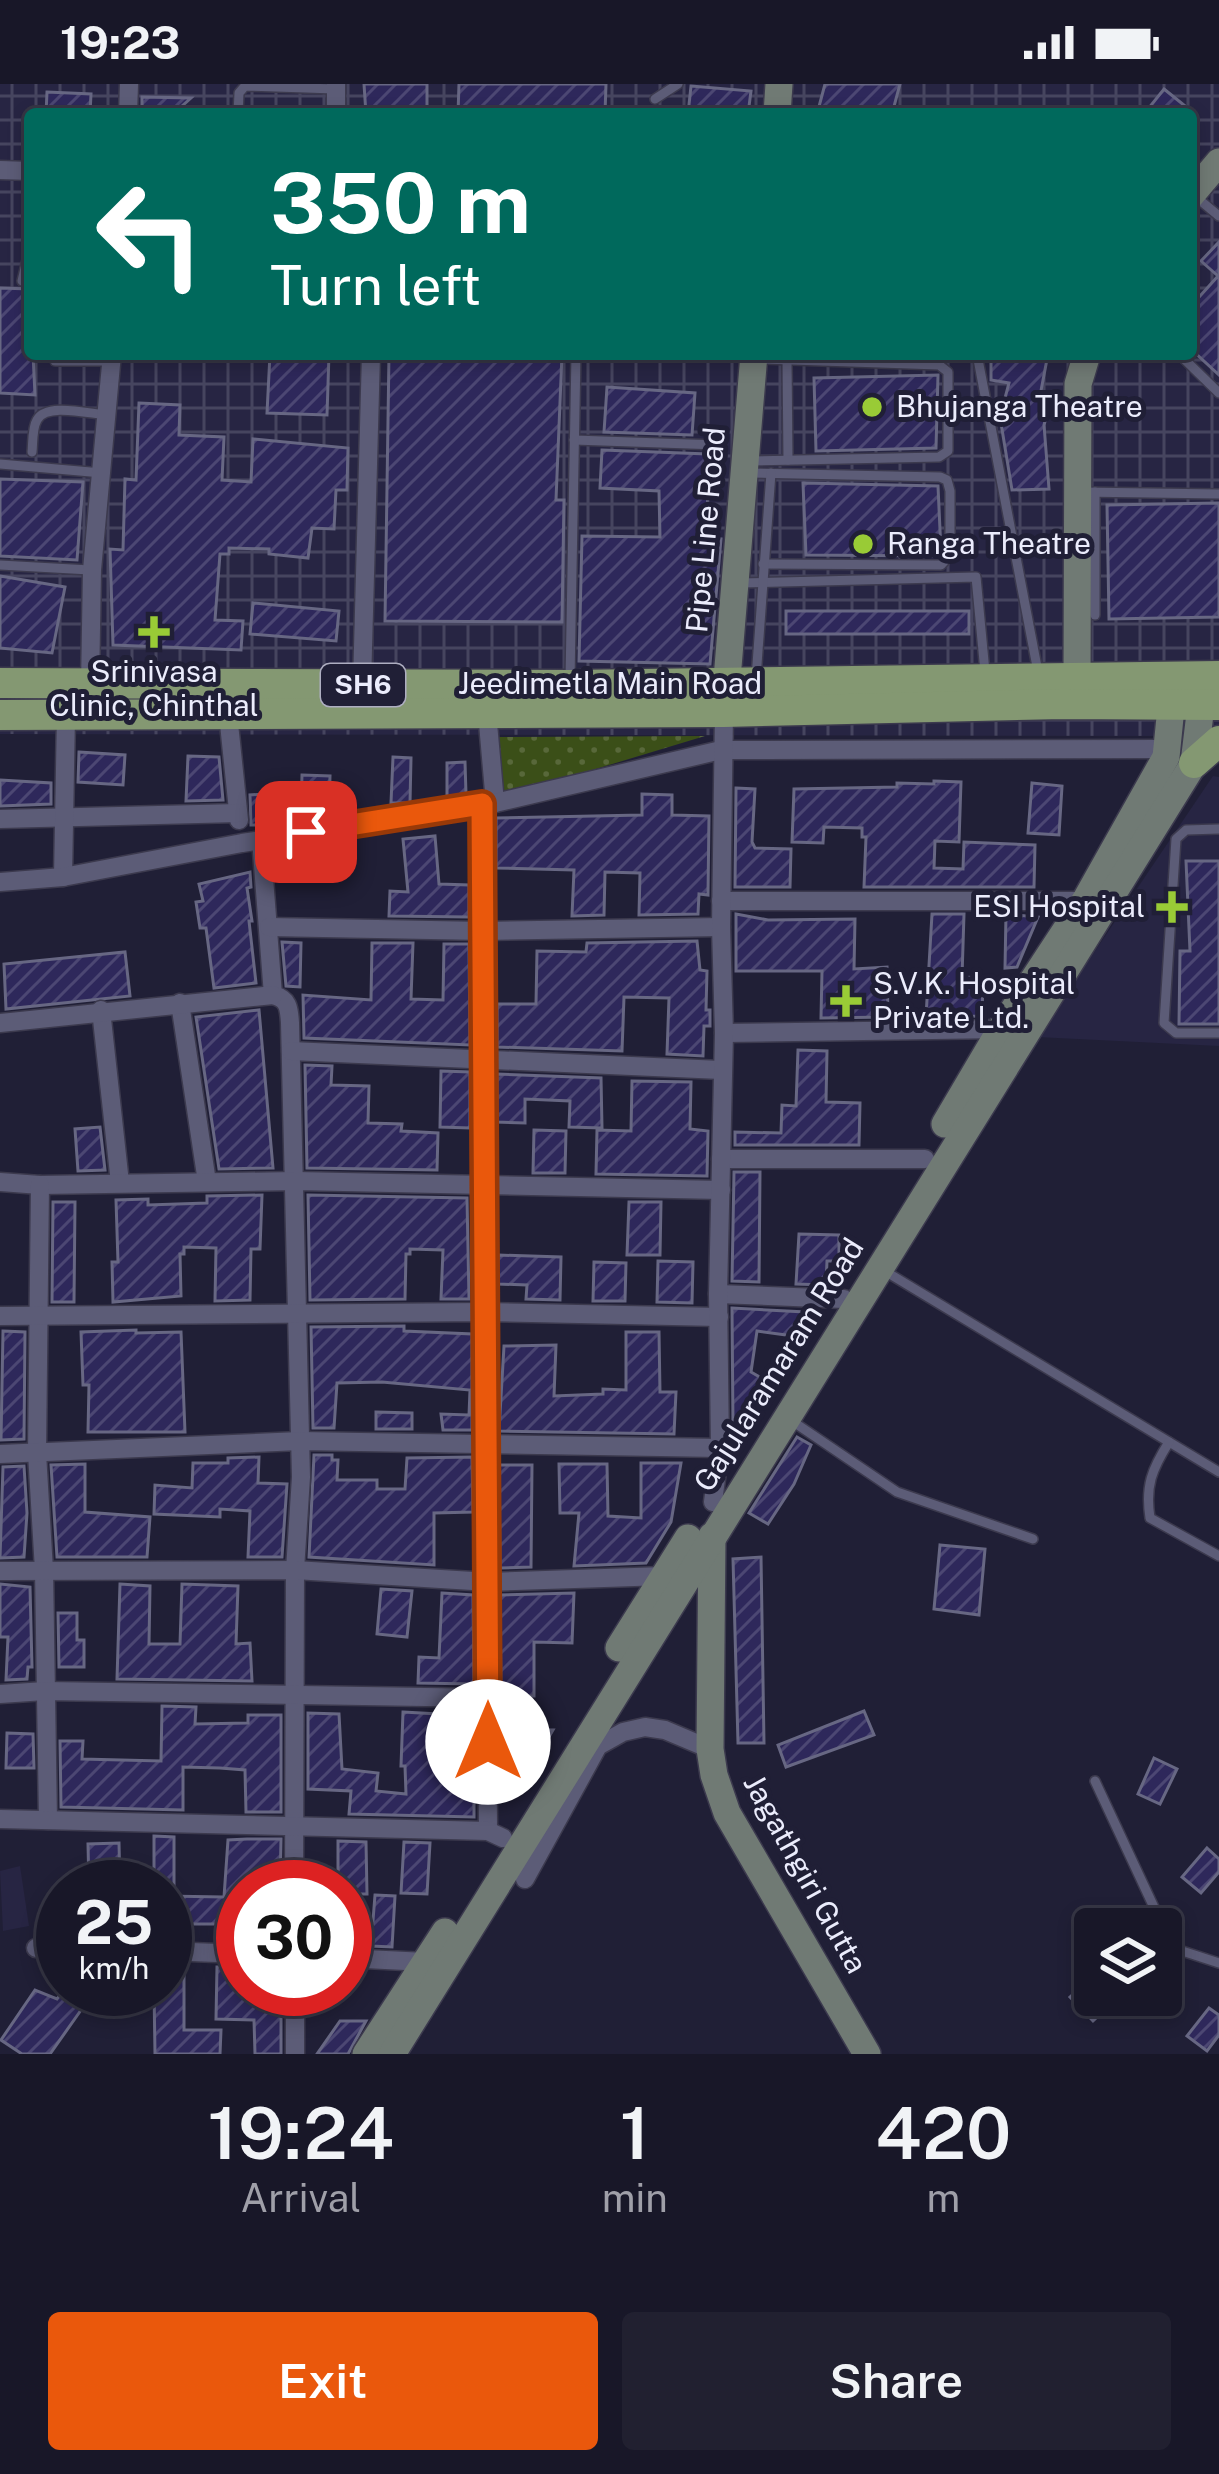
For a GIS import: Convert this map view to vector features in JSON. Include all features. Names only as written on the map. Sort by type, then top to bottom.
[{"type":"main road","points":[[1197,188],[1219,162]]},
{"type":"main road","name":"Pipe Line Road","points":[[735,693],[748,582],[754,360]]},
{"type":"main road","points":[[1077,676],[1086,539],[1078,384],[1085,360]]},
{"type":"main road","name":"Jeedimetla Main Road","points":[[0,715],[488,712],[897,681],[1077,676],[1201,694]]},
{"type":"main road","points":[[897,681],[933,693],[1201,694]]},
{"type":"main road","name":"Jeedimetla Main Road","points":[[0,683],[1201,694]]},
{"type":"main road","name":"Gajularamaram Road","points":[[366,2054],[392,2041],[786,1417],[1181,756],[1201,694]]},
{"type":"main road","points":[[1181,756],[1219,741]]},
{"type":"main road","name":"Gajularamaram Road","points":[[392,2041],[426,1962],[496,1835],[844,1299],[1000,1030],[1181,756]]},
{"type":"main road","name":"Jagathgiri Gutta","points":[[712,1502],[710,1749],[714,1775],[727,1813],[867,2054]]},
{"type":"street","points":[[90,686],[92,570],[112,360]]},
{"type":"street","points":[[362,685],[371,360]]},
{"type":"street","points":[[712,1502],[720,1448],[721,750],[735,693]]},
{"type":"street","points":[[0,1820],[496,1835],[488,1698],[483,1312],[488,712]]},
{"type":"street","points":[[228,714],[238,813],[252,841],[269,927],[273,995]]},
{"type":"street","points":[[63,877],[66,715]]},
{"type":"street","points":[[0,882],[63,877],[489,804],[721,750],[1181,756]]},
{"type":"street","points":[[0,819],[238,813]]},
{"type":"street","points":[[721,902],[1085,901]]},
{"type":"street","points":[[269,927],[484,931],[721,926]]},
{"type":"street","points":[[0,1023],[273,995],[283,997],[288,1005],[301,1513],[295,1570],[293,1860]]},
{"type":"street","points":[[180,1004],[207,1182]]},
{"type":"street","points":[[100,1010],[120,1183]]},
{"type":"street","points":[[724,1033],[1000,1030]]},
{"type":"street","points":[[291,1052],[721,1070]]},
{"type":"street","points":[[721,1159],[925,1160]]},
{"type":"street","points":[[0,1182],[296,1181],[721,1190]]},
{"type":"street","points":[[40,1185],[37,1453],[48,1820]]},
{"type":"street","points":[[718,1294],[844,1299]]},
{"type":"street","points":[[0,1316],[483,1312],[718,1316]]},
{"type":"street","points":[[0,1454],[299,1441],[720,1448]]},
{"type":"street","points":[[0,1571],[295,1570],[489,1582],[664,1576]]},
{"type":"street","points":[[0,1694],[488,1698]]},
{"type":"street","points":[[525,1879],[598,1746],[623,1732],[645,1727],[710,1749]]},
{"type":"street","points":[[372,1959],[426,1962]]},
{"type":"street","points":[[295,2016],[295,2054]]},
{"type":"lane","points":[[655,99],[678,84]]},
{"type":"lane","points":[[238,108],[239,93],[245,86],[336,86]]},
{"type":"lane","points":[[22,281],[24,272]]},
{"type":"lane","points":[[55,361],[69,360]]},
{"type":"lane","points":[[569,685],[576,360]]},
{"type":"lane","points":[[753,469],[788,460],[939,458],[948,451],[948,372],[939,365],[788,360],[788,460]]},
{"type":"lane","points":[[978,360],[1039,677]]},
{"type":"lane","points":[[1185,360],[1219,393]]},
{"type":"lane","points":[[32,452],[40,414],[108,415]]},
{"type":"lane","points":[[574,440],[718,445]]},
{"type":"lane","points":[[0,464],[104,473]]},
{"type":"lane","points":[[753,469],[946,480],[950,491],[950,555],[941,565],[763,564]]},
{"type":"lane","points":[[748,582],[763,564],[753,469]]},
{"type":"lane","points":[[1086,492],[1219,494]]},
{"type":"lane","points":[[1086,539],[1095,614]]},
{"type":"lane","points":[[0,565],[92,570]]},
{"type":"lane","points":[[748,582],[976,577],[986,680]]},
{"type":"lane","points":[[1219,829],[1186,830],[1176,839],[1164,1023],[1176,1033],[1219,1033]]},
{"type":"lane","points":[[878,1267],[1219,1472]]},
{"type":"lane","points":[[786,1417],[897,1492],[1033,1539]]},
{"type":"lane","points":[[1169,1442],[1153,1468],[1146,1492],[1150,1518],[1219,1556]]},
{"type":"lane","points":[[1095,1781],[1173,1948],[1219,1963]]},
{"type":"shaded area","points":[[0,84],[1219,84],[1219,736],[0,734]]},
{"type":"shaded area","name":"ESI Hospital","points":[[1213,776],[1219,777],[1219,1046],[1037,1037]]},
{"type":"shaded area","points":[[20,1866],[29,1926],[3,1931],[0,1871]]},
{"type":"green space","points":[[705,736],[500,798],[494,737]]},
{"type":"building","points":[[364,84],[427,84],[427,108],[366,108]]},
{"type":"building","points":[[459,84],[606,84],[605,108],[458,108]]},
{"type":"building","points":[[825,84],[900,84],[894,108],[819,108]]},
{"type":"building","points":[[691,86],[751,91],[749,108],[689,108]]},
{"type":"building","points":[[1164,89],[1188,108],[1149,108]]},
{"type":"building","points":[[47,92],[91,94],[90,108],[46,108]]},
{"type":"building","points":[[142,97],[191,98],[180,108],[142,108]]},
{"type":"building","points":[[1219,242],[1219,375],[1197,355],[1197,299],[1218,276],[1201,261]]},
{"type":"building","points":[[0,288],[24,289],[24,360],[33,360],[35,395],[0,393]]},
{"type":"building","points":[[270,360],[329,360],[327,415],[267,413]]},
{"type":"building","points":[[389,360],[562,360],[556,500],[564,500],[562,622],[385,621]]},
{"type":"building","points":[[991,360],[1047,360],[1040,396],[1051,399],[1044,425],[1049,489],[1012,490],[1000,417],[1009,383],[991,380]]},
{"type":"building","points":[[938,375],[936,448],[816,451],[814,378]]},
{"type":"building","points":[[607,387],[695,393],[692,435],[604,432]]},
{"type":"building","points":[[139,403],[180,405],[179,435],[224,437],[222,480],[251,482],[253,439],[348,448],[347,490],[336,490],[334,529],[312,528],[308,558],[269,554],[269,549],[229,548],[229,554],[220,554],[215,620],[243,621],[241,650],[113,645],[110,549],[123,550],[125,479],[136,480]]},
{"type":"building","points":[[602,450],[707,454],[708,538],[721,539],[710,664],[579,661],[582,536],[660,537],[659,491],[600,488]]},
{"type":"building","points":[[0,479],[83,482],[77,560],[0,556]]},
{"type":"building","points":[[803,483],[938,486],[941,552],[937,556],[806,555]]},
{"type":"building","points":[[1219,503],[1219,617],[1109,619],[1107,505]]},
{"type":"building","points":[[0,576],[65,587],[52,653],[0,648]]},
{"type":"building","points":[[253,603],[339,611],[336,641],[250,634]]},
{"type":"building","points":[[786,611],[969,611],[969,634],[786,634]]},
{"type":"building","points":[[79,752],[125,755],[123,785],[78,782]]},
{"type":"building","points":[[188,756],[219,757],[223,800],[186,801]]},
{"type":"building","points":[[393,757],[411,758],[410,803],[391,803]]},
{"type":"building","points":[[465,762],[466,794],[447,797],[447,763]]},
{"type":"building","points":[[302,775],[330,776],[329,813],[301,812]]},
{"type":"building","points":[[0,780],[51,783],[51,804],[0,806]]},
{"type":"building","points":[[961,782],[959,842],[935,841],[934,868],[963,869],[964,842],[1035,845],[1034,887],[864,887],[866,837],[862,837],[862,828],[824,827],[823,843],[792,842],[794,789],[897,787],[897,783]]},
{"type":"building","points":[[1032,783],[1062,786],[1059,835],[1028,833]]},
{"type":"building","points":[[736,788],[755,789],[755,848],[791,849],[790,887],[735,887]]},
{"type":"building","points":[[263,794],[264,825],[251,825],[250,795]]},
{"type":"building","points":[[642,794],[672,795],[672,815],[709,816],[708,895],[699,894],[698,914],[639,915],[640,873],[605,872],[604,915],[572,916],[574,870],[496,868],[496,818],[642,815]]},
{"type":"building","points":[[435,836],[439,884],[469,885],[469,917],[389,916],[390,891],[408,892],[403,839]]},
{"type":"building","points":[[1186,861],[1219,861],[1219,1024],[1179,1024],[1180,951],[1190,951]]},
{"type":"building","points":[[250,872],[251,887],[247,888],[256,983],[214,988],[206,928],[200,928],[196,902],[203,901],[199,884]]},
{"type":"building","points":[[736,914],[768,920],[855,919],[854,969],[887,967],[888,1017],[821,1018],[822,971],[736,971]]},
{"type":"building","points":[[932,914],[964,914],[962,977],[983,978],[982,1016],[926,1017]]},
{"type":"building","points":[[1006,914],[1038,917],[1017,967],[1005,968]]},
{"type":"building","points":[[697,941],[700,970],[707,971],[706,1010],[710,1010],[703,1056],[667,1054],[669,998],[624,997],[622,1051],[497,1047],[497,1004],[536,1004],[537,951],[586,952],[587,943]]},
{"type":"building","points":[[282,942],[301,943],[300,987],[286,986]]},
{"type":"building","points":[[372,943],[413,943],[411,999],[443,1000],[444,944],[469,944],[470,1045],[304,1038],[303,995],[371,1000]]},
{"type":"building","points":[[125,952],[130,996],[6,1009],[4,964]]},
{"type":"building","points":[[259,1010],[273,1168],[219,1169],[196,1017]]},
{"type":"building","points":[[798,1050],[827,1051],[826,1102],[860,1103],[859,1145],[735,1145],[735,1132],[781,1133],[782,1105],[796,1106]]},
{"type":"building","points":[[305,1065],[332,1066],[331,1085],[369,1086],[368,1123],[402,1124],[401,1131],[438,1133],[437,1170],[307,1168]]},
{"type":"building","points":[[441,1071],[470,1072],[470,1128],[440,1127]]},
{"type":"building","points":[[497,1074],[601,1078],[602,1128],[569,1127],[570,1101],[525,1099],[525,1123],[497,1122]]},
{"type":"building","points":[[632,1081],[691,1082],[690,1129],[708,1131],[707,1176],[596,1174],[597,1130],[631,1131]]},
{"type":"building","points":[[100,1127],[105,1170],[78,1171],[75,1129]]},
{"type":"building","points":[[534,1130],[566,1131],[565,1173],[533,1173]]},
{"type":"building","points":[[734,1172],[760,1172],[759,1282],[732,1281]]},
{"type":"building","points":[[262,1195],[260,1249],[251,1249],[250,1300],[215,1301],[216,1248],[184,1247],[181,1296],[113,1302],[112,1262],[118,1262],[116,1200],[148,1199],[148,1205],[207,1203],[207,1196]]},
{"type":"building","points":[[308,1195],[467,1198],[469,1299],[441,1299],[443,1250],[410,1249],[405,1299],[310,1300]]},
{"type":"building","points":[[53,1202],[75,1202],[74,1302],[52,1302]]},
{"type":"building","points":[[629,1202],[661,1202],[660,1255],[627,1255]]},
{"type":"building","points":[[799,1234],[839,1235],[839,1261],[827,1261],[826,1285],[796,1284]]},
{"type":"building","points":[[498,1255],[561,1257],[560,1300],[526,1299],[527,1285],[498,1284]]},
{"type":"building","points":[[658,1261],[693,1262],[692,1303],[657,1302]]},
{"type":"building","points":[[594,1262],[626,1263],[625,1301],[593,1301]]},
{"type":"building","points":[[732,1308],[805,1312],[801,1337],[757,1331],[751,1372],[763,1379],[733,1426]]},
{"type":"building","points":[[404,1326],[404,1331],[472,1334],[472,1430],[443,1430],[441,1414],[469,1415],[470,1390],[382,1382],[337,1383],[334,1428],[313,1428],[311,1327]]},
{"type":"building","points":[[3,1331],[25,1332],[24,1439],[1,1440]]},
{"type":"building","points":[[81,1332],[181,1332],[185,1432],[88,1432],[89,1385],[83,1385]]},
{"type":"building","points":[[626,1332],[659,1332],[660,1392],[676,1392],[674,1434],[499,1431],[504,1346],[556,1345],[554,1396],[603,1394],[603,1389],[626,1390]]},
{"type":"building","points":[[376,1412],[412,1413],[412,1429],[376,1429]]},
{"type":"building","points":[[797,1437],[811,1445],[794,1484],[768,1524],[749,1513]]},
{"type":"building","points":[[314,1455],[332,1455],[332,1460],[338,1460],[337,1480],[377,1480],[377,1489],[405,1489],[407,1458],[472,1457],[473,1512],[434,1513],[434,1565],[309,1557]]},
{"type":"building","points":[[259,1457],[258,1483],[287,1484],[282,1557],[248,1557],[250,1511],[220,1509],[220,1517],[154,1514],[155,1485],[192,1488],[193,1463]]},
{"type":"building","points":[[641,1463],[681,1463],[671,1522],[646,1563],[574,1566],[579,1513],[560,1513],[559,1464],[607,1464],[608,1516],[641,1518]]},
{"type":"building","points":[[85,1464],[85,1512],[150,1517],[147,1557],[57,1557],[51,1465]]},
{"type":"building","points":[[499,1465],[532,1465],[531,1567],[500,1568]]},
{"type":"building","points":[[24,1466],[24,1557],[0,1558],[3,1467]]},
{"type":"building","points":[[940,1545],[985,1549],[979,1615],[934,1609]]},
{"type":"building","points":[[761,1557],[764,1743],[738,1743],[733,1559]]},
{"type":"building","points":[[0,1584],[30,1587],[32,1667],[28,1667],[27,1679],[6,1680],[8,1637],[0,1637]]},
{"type":"building","points":[[120,1584],[150,1586],[149,1644],[180,1644],[182,1584],[238,1586],[236,1644],[250,1643],[252,1681],[117,1679]]},
{"type":"building","points":[[381,1589],[412,1591],[407,1637],[377,1634]]},
{"type":"building","points":[[442,1593],[473,1595],[474,1684],[418,1683],[419,1657],[439,1658]]},
{"type":"building","points":[[574,1593],[572,1643],[534,1642],[534,1696],[501,1696],[500,1595]]},
{"type":"building","points":[[58,1613],[77,1613],[84,1667],[59,1667]]},
{"type":"building","points":[[162,1706],[196,1707],[195,1724],[248,1723],[248,1715],[281,1715],[281,1812],[246,1812],[245,1770],[183,1767],[183,1810],[61,1807],[60,1741],[83,1741],[82,1759],[161,1761]]},
{"type":"building","points":[[864,1711],[874,1735],[786,1767],[778,1745]]},
{"type":"building","points":[[403,1712],[438,1714],[436,1744],[474,1742],[474,1817],[349,1814],[351,1791],[308,1789],[308,1713],[339,1714],[342,1769],[378,1773],[376,1791],[406,1794],[405,1766],[401,1766]]},
{"type":"building","points":[[501,1729],[553,1730],[520,1787],[501,1775]]},
{"type":"building","points":[[7,1733],[33,1734],[34,1768],[6,1768]]},
{"type":"building","points":[[1154,1758],[1177,1769],[1160,1804],[1138,1794]]},
{"type":"building","points":[[154,1836],[174,1837],[174,1860],[154,1860]]},
{"type":"building","points":[[281,1839],[281,1860],[227,1860],[228,1840]]},
{"type":"building","points":[[338,1841],[366,1842],[366,1860],[338,1860]]},
{"type":"building","points":[[404,1842],[430,1843],[427,1894],[401,1893]]},
{"type":"building","points":[[119,1843],[119,1860],[88,1860],[88,1844]]},
{"type":"building","points":[[1207,1848],[1219,1859],[1219,1872],[1201,1893],[1182,1877]]},
{"type":"building","points":[[375,1895],[395,1896],[392,1947],[372,1946]]},
{"type":"building","points":[[192,1896],[216,1897],[216,1924],[192,1924]]},
{"type":"building","points":[[35,1990],[36,2016],[77,2016],[50,2054],[22,2054],[1,2040]]},
{"type":"building","points":[[1209,2008],[1219,2015],[1219,2035],[1207,2051],[1187,2036]]},
{"type":"building","points":[[154,2016],[184,2016],[184,2030],[221,2030],[220,2054],[155,2054]]},
{"type":"building","points":[[281,2016],[281,2054],[255,2054],[254,2020],[216,2019]]},
{"type":"building","points":[[340,2021],[366,2021],[348,2054],[317,2054]]},
{"type":"place","name":"Bhujanga Theatre","points":[[872,407]]},
{"type":"place","name":"Ranga Theatre","points":[[863,544]]},
{"type":"place","name":"Srinivasa Clinic, Chinthal","points":[[154,632]]},
{"type":"place","name":"ESI Hospital","points":[[1172,907]]},
{"type":"place","name":"S.V.K. Hospital Private Ltd.","points":[[846,1001]]},
{"type":"route","points":[[306,832],[482,804],[488,1742]]}]
